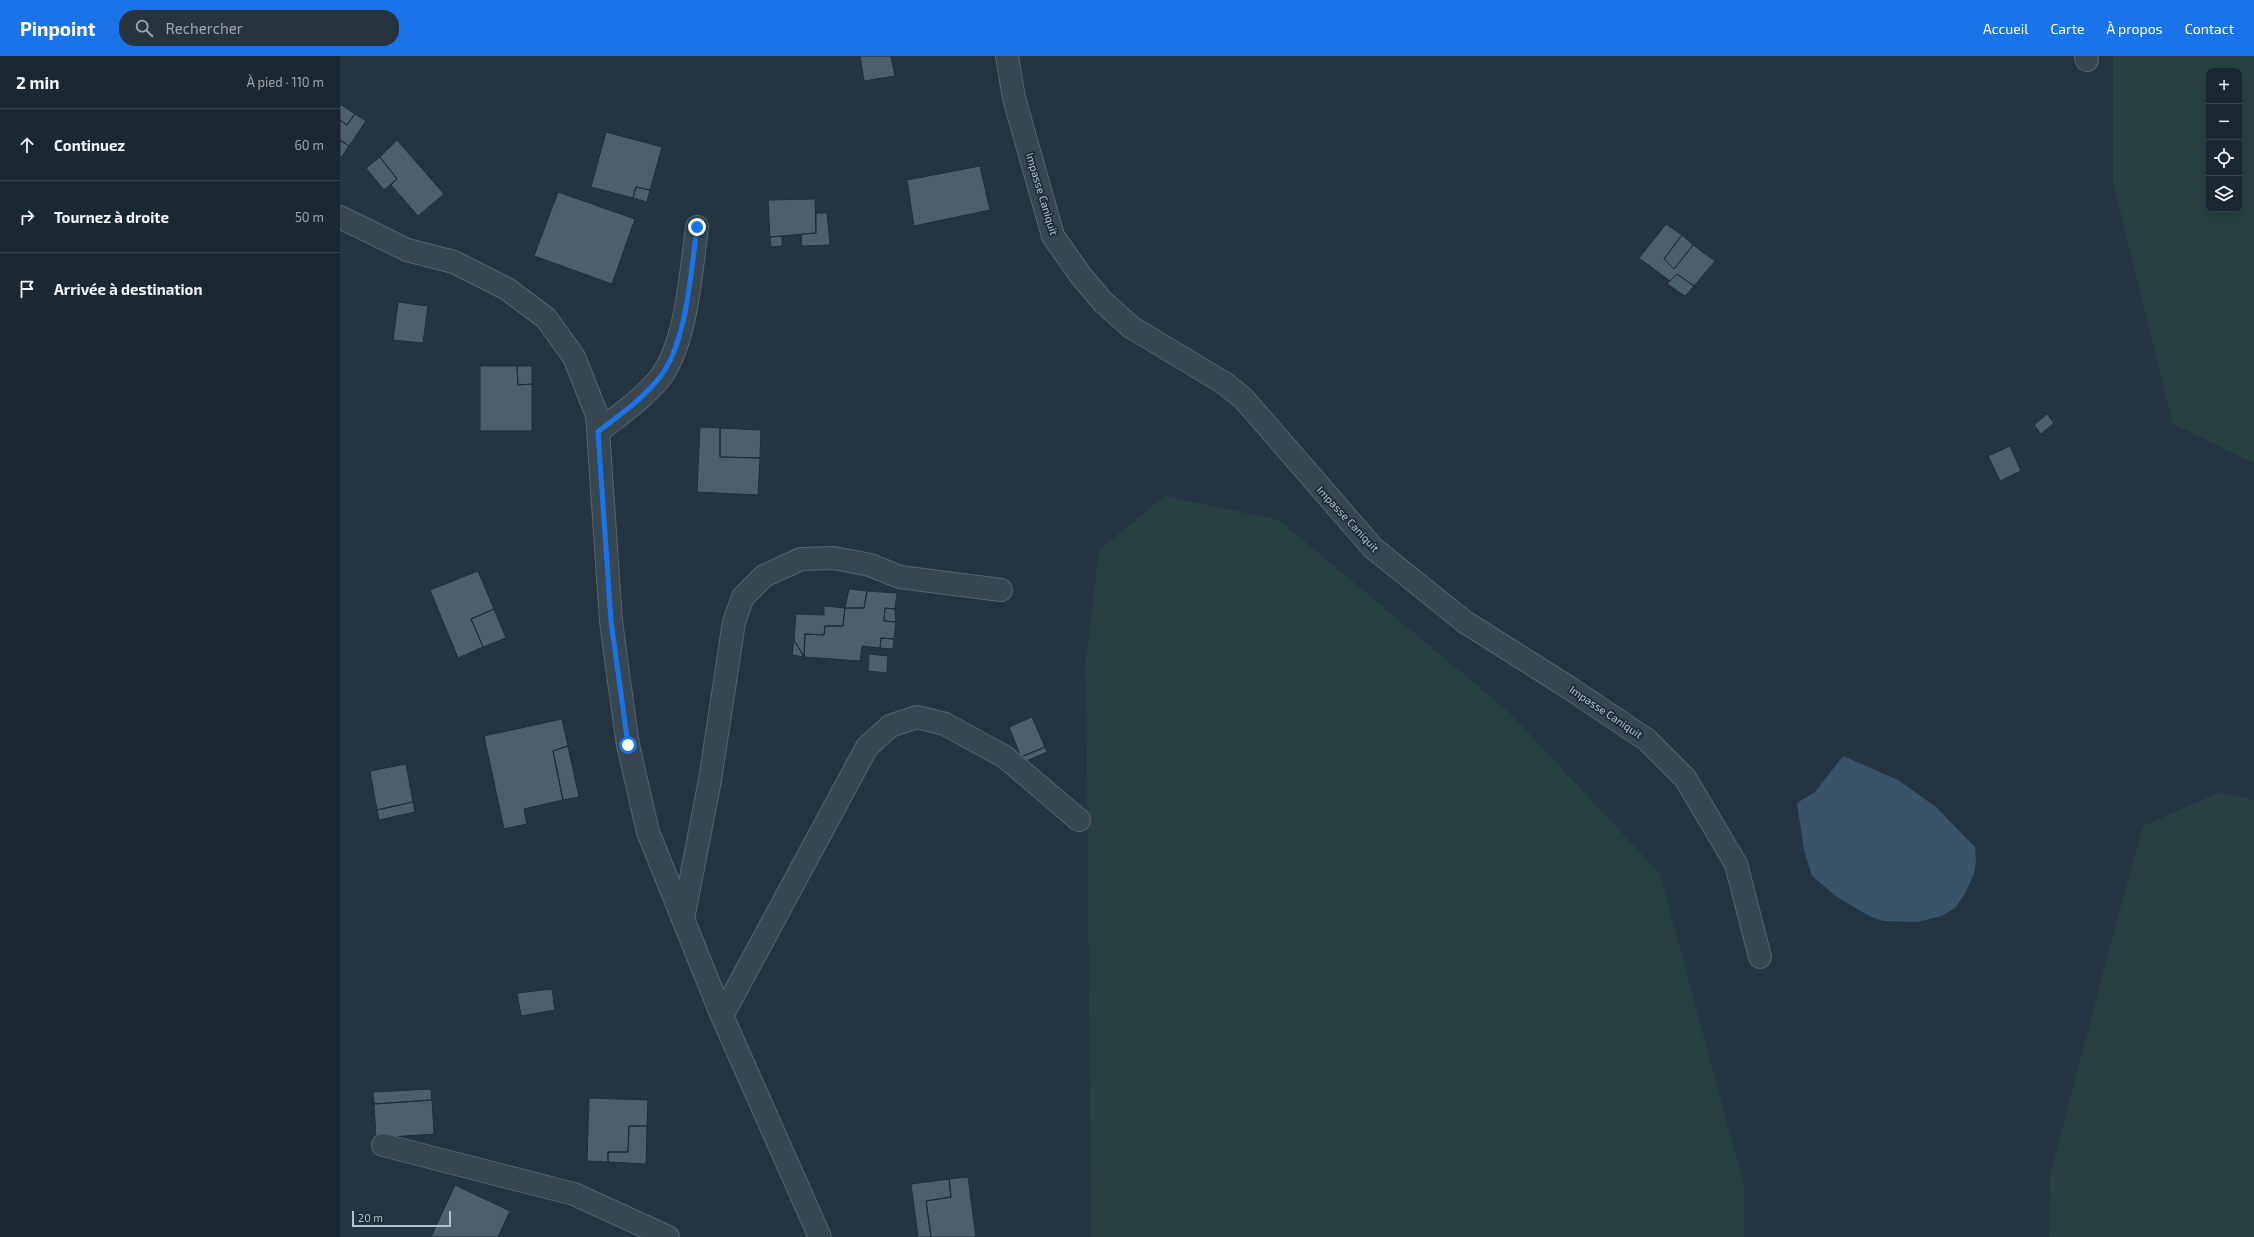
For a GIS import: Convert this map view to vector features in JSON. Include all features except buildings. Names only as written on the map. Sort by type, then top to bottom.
[{"type":"street","name":"Impasse Caniquit","points":[[1007,56],[1014,98],[1053,236],[1081,276],[1103,302],[1131,327],[1224,383],[1243,398],[1373,548],[1465,622],[1568,687],[1647,740],[1685,778],[1736,864],[1760,957]]},
{"type":"street","points":[[340,217],[407,250],[454,262],[507,289],[546,318],[574,357],[597,415],[611,621],[628,745],[648,832],[722,1016],[820,1237]]},
{"type":"street","points":[[598,432],[643,395],[660,377],[672,357],[680,332],[688,294],[697,227]]},
{"type":"street","points":[[683,919],[710,780],[734,622],[744,597],[754,586],[764,576],[801,559],[834,558],[870,565],[900,577],[1001,590]]},
{"type":"street","points":[[722,1016],[867,747],[890,726],[917,717],[945,724],[1005,757],[1079,820]]},
{"type":"street","points":[[383,1145],[574,1194],[668,1237]]},
{"type":"green space","points":[[2113,56],[2254,56],[2254,463],[2173,424],[2113,182]]},
{"type":"green space","points":[[1165,496],[1279,520],[1509,712],[1660,874],[1744,1186],[1744,1237],[1091,1237],[1086,658],[1099,550]]},
{"type":"green space","points":[[2220,792],[2254,800],[2254,1237],[2049,1237],[2050,1176],[2143,826]]},
{"type":"water","points":[[1843,756],[1898,780],[1936,807],[1975,847],[1976,861],[1974,874],[1964,895],[1955,908],[1942,916],[1917,922],[1884,921],[1871,917],[1837,897],[1812,876],[1804,850],[1797,803],[1815,792]]},
{"type":"route","points":[[628,745],[611,621],[602,472],[598,432],[643,395],[660,377],[672,357],[680,332],[688,294],[697,227]]}]
